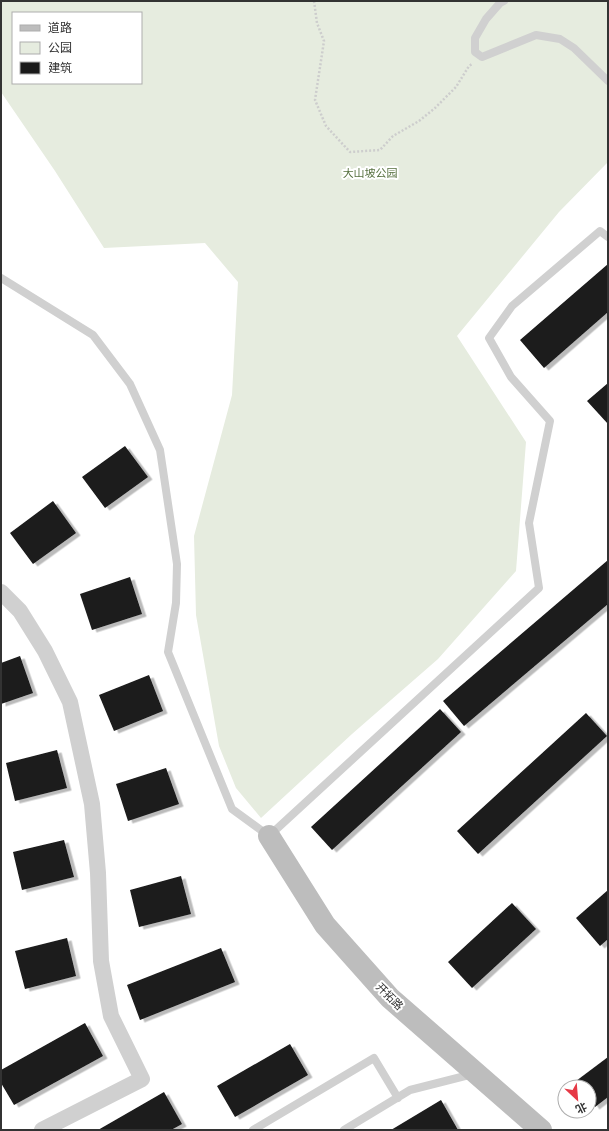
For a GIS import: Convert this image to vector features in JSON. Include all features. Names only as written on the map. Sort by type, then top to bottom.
[{"type":"street","points":[[1,592],[24,617],[45,651],[70,702],[92,804],[98,873],[101,961],[110,1016],[142,1079],[42,1130]]},
{"type":"street","name":"开拓路","points":[[269,836],[325,925],[390,998],[541,1130]]},
{"type":"lane","points":[[504,1],[500,3],[486,19],[475,38],[475,52],[482,57],[536,35],[560,39],[574,48],[608,82]]},
{"type":"lane","points":[[1,278],[93,335],[130,384],[160,450],[177,564],[176,604],[168,652],[232,809],[269,836],[539,588],[529,523],[550,421],[511,377],[489,338],[512,306],[600,231],[608,237]]},
{"type":"lane","points":[[253,1130],[374,1058],[398,1098]]},
{"type":"lane","points":[[344,1130],[410,1090],[476,1074]]},
{"type":"path","points":[[314,1],[317,23],[324,42],[315,100],[326,126],[350,152],[380,150],[393,136],[419,121],[435,108],[456,87],[469,66],[482,57]]},
{"type":"green space","name":"大山坡公园","points":[[1,1],[608,1],[608,162],[559,212],[457,336],[526,442],[516,571],[438,659],[352,734],[261,818],[236,788],[219,746],[196,615],[194,536],[232,395],[238,282],[205,243],[104,248],[55,171],[1,92]]},
{"type":"building","points":[[608,264],[608,312],[544,368],[520,340]]},
{"type":"building","points":[[608,383],[608,424],[587,401]]},
{"type":"building","points":[[125,446],[148,477],[105,508],[82,477]]},
{"type":"building","points":[[53,501],[76,533],[33,564],[10,533]]},
{"type":"building","points":[[608,560],[608,604],[464,726],[443,701]]},
{"type":"building","points":[[130,577],[142,614],[92,630],[80,594]]},
{"type":"building","points":[[20,656],[33,693],[1,704],[1,663]]},
{"type":"building","points":[[149,675],[163,711],[114,731],[99,695]]},
{"type":"building","points":[[440,709],[461,732],[332,850],[311,827]]},
{"type":"building","points":[[586,713],[607,736],[478,854],[457,831]]},
{"type":"building","points":[[57,750],[67,788],[15,801],[6,763]]},
{"type":"building","points":[[166,768],[179,804],[128,821],[116,784]]},
{"type":"building","points":[[64,840],[74,877],[22,890],[13,852]]},
{"type":"building","points":[[181,876],[191,914],[139,927],[130,890]]},
{"type":"building","points":[[608,890],[608,939],[600,946],[576,918]]},
{"type":"building","points":[[512,903],[536,929],[472,988],[448,962]]},
{"type":"building","points":[[67,938],[76,976],[25,989],[15,951]]},
{"type":"building","points":[[221,948],[235,982],[140,1020],[127,985]]},
{"type":"building","points":[[85,1023],[103,1056],[14,1105],[1,1083],[1,1070]]},
{"type":"building","points":[[290,1044],[308,1075],[235,1117],[217,1086]]},
{"type":"building","points":[[608,1057],[608,1097],[597,1105],[597,1079],[579,1079]]},
{"type":"building","points":[[164,1092],[182,1124],[171,1130],[98,1130]]},
{"type":"building","points":[[441,1100],[458,1130],[391,1130]]}]
